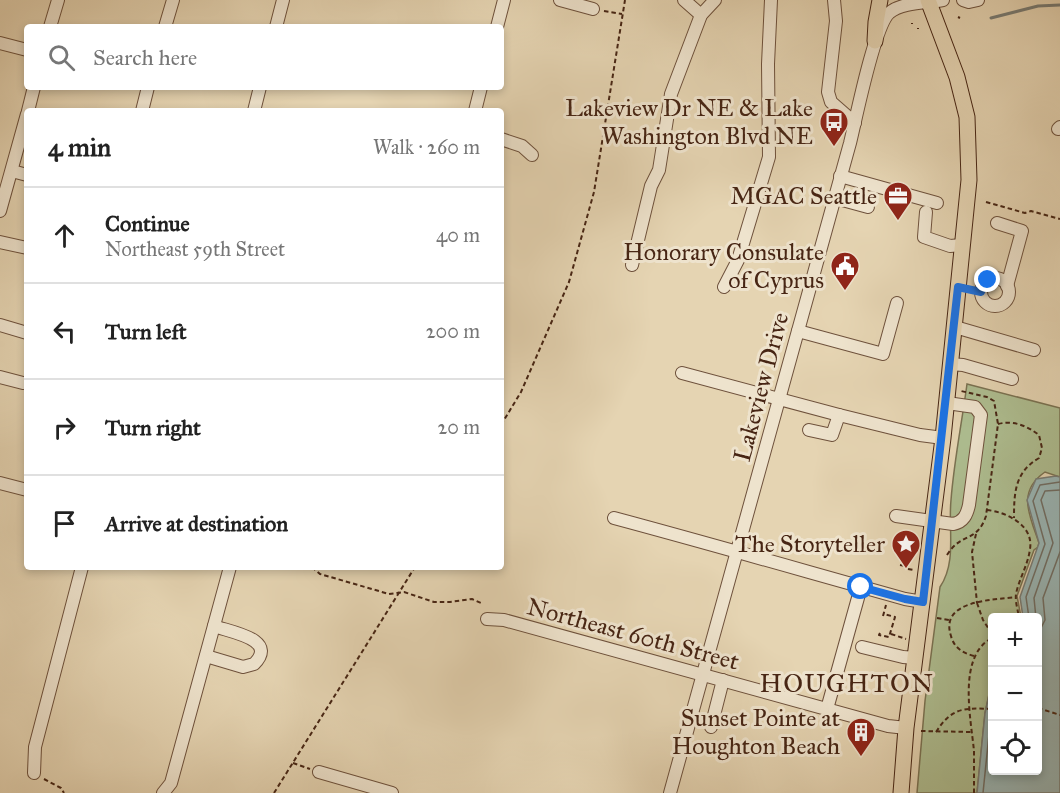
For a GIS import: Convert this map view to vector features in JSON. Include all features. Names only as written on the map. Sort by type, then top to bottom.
[{"type":"main road","points":[[875,41],[880,0]]},
{"type":"main road","points":[[901,793],[913,730],[916,658],[934,521],[969,180],[967,117],[933,1]]},
{"type":"street","points":[[52,24],[58,0]]},
{"type":"street","points":[[166,24],[173,0]]},
{"type":"street","points":[[277,24],[283,0]]},
{"type":"street","points":[[498,24],[504,0]]},
{"type":"street","points":[[560,0],[597,10]]},
{"type":"street","points":[[684,0],[701,15]]},
{"type":"street","points":[[632,265],[651,186],[659,170],[671,94],[701,15],[715,0]]},
{"type":"street","points":[[724,287],[738,260],[769,157],[768,64],[771,0]]},
{"type":"street","points":[[834,0],[836,21],[828,92],[831,102],[855,123]]},
{"type":"street","points":[[963,0],[969,2],[978,0]]},
{"type":"street","name":"Lakeview Drive","points":[[670,793],[835,198],[875,41],[889,13],[899,8],[933,1]]},
{"type":"street","points":[[0,43],[24,49]]},
{"type":"street","points":[[28,108],[33,90]]},
{"type":"street","points":[[143,108],[147,90]]},
{"type":"street","points":[[255,108],[259,90]]},
{"type":"street","points":[[476,108],[480,90]]},
{"type":"street","points":[[0,211],[3,189],[12,171],[24,124]]},
{"type":"street","points":[[504,140],[522,146],[532,155]]},
{"type":"street","points":[[12,171],[24,174]]},
{"type":"street","points":[[840,176],[937,203]]},
{"type":"street","points":[[835,198],[868,207]]},
{"type":"street","points":[[926,212],[924,237],[950,246],[962,245]]},
{"type":"street","points":[[997,223],[1022,231],[1007,286],[1008,295],[1006,300],[999,305],[987,303],[981,292],[984,283],[992,278],[1001,280],[1007,286]]},
{"type":"street","points":[[0,242],[24,247]]},
{"type":"street","points":[[958,287],[981,292]]},
{"type":"street","points":[[798,330],[883,354],[897,303]]},
{"type":"street","points":[[0,325],[24,332]]},
{"type":"street","points":[[955,327],[1034,350]]},
{"type":"street","points":[[950,364],[963,364],[1012,379]]},
{"type":"street","points":[[682,373],[839,415],[920,435],[943,438]]},
{"type":"street","points":[[0,377],[23,383]]},
{"type":"street","points":[[896,516],[953,524],[966,516],[981,415],[975,407],[947,403]]},
{"type":"street","points":[[809,430],[832,435],[839,415]]},
{"type":"street","points":[[0,483],[24,489]]},
{"type":"street","points":[[614,518],[905,599],[923,602]]},
{"type":"street","points":[[34,773],[35,747],[81,570]]},
{"type":"street","points":[[163,793],[171,783],[229,570]]},
{"type":"street","points":[[827,709],[861,587]]},
{"type":"street","name":"Northeast 60th Street","points":[[487,620],[504,620],[827,709],[913,730]]},
{"type":"street","points":[[206,656],[243,667],[254,664],[260,656],[260,647],[255,640],[214,626]]},
{"type":"street","points":[[862,646],[903,657],[916,658]]},
{"type":"street","points":[[711,727],[723,680]]},
{"type":"street","points":[[319,772],[392,793]]},
{"type":"path","points":[[504,420],[521,392],[570,282],[594,192],[624,0]]},
{"type":"path","points":[[597,10],[622,14]]},
{"type":"path","points":[[986,202],[1025,213],[1030,211],[1060,219]]},
{"type":"path","points":[[998,424],[1016,423],[1029,427],[1039,435],[1042,448],[1039,458],[1025,467],[1020,476],[1014,504],[1014,518]]},
{"type":"path","points":[[987,510],[998,511],[1014,518],[1026,532],[1031,546],[1016,597],[1018,613]]},
{"type":"path","points":[[976,534],[972,552],[977,603],[982,620],[988,629]]},
{"type":"path","points":[[900,565],[908,568]]},
{"type":"path","points":[[315,570],[320,574],[389,594],[404,592],[434,602],[472,599],[481,603]]},
{"type":"path","points":[[274,793],[413,570]]},
{"type":"path","points":[[974,656],[959,650],[953,643],[949,631],[949,620],[954,612],[977,603],[1016,597]]},
{"type":"path","points":[[880,633],[879,635],[889,637],[895,617],[884,615],[886,605]]},
{"type":"path","points":[[937,618],[949,620]]},
{"type":"path","points":[[890,634],[906,639]]},
{"type":"path","points":[[974,793],[970,711],[971,667],[974,656],[988,640]]},
{"type":"path","points":[[1042,709],[1060,715]]},
{"type":"path","points":[[936,732],[945,718],[954,712],[988,710]]},
{"type":"path","points":[[913,730],[971,732]]},
{"type":"path","points":[[293,763],[319,772]]},
{"type":"path","points":[[34,773],[60,788],[64,793]]},
{"type":"green space","points":[[967,384],[1060,408],[1060,477],[1045,472],[1036,480],[1028,496],[1029,514],[1039,543],[1034,550],[1017,596],[1020,613],[988,613],[988,699],[977,793],[917,793],[925,701],[940,587],[950,556],[950,511]]},
{"type":"water","points":[[1060,477],[1060,793],[977,793],[988,700],[988,775],[1042,775],[1042,613],[1022,613],[1020,597],[1039,543],[1027,500],[1036,479]]},
{"type":"waterway","points":[[991,18],[1038,6],[1060,5]]},
{"type":"place","name":"Lakeview Dr NE & Lake Washington Blvd NE","points":[[834,148]]},
{"type":"place","name":"MGAC Seattle","points":[[898,222]]},
{"type":"place","name":"Honorary Consulate of Cyprus","points":[[845,292]]},
{"type":"place","name":"The Storyteller","points":[[906,570]]},
{"type":"place","name":"Sunset Pointe at Houghton Beach","points":[[861,758]]},
{"type":"district","name":"HOUGHTON","points":[[847,683]]},
{"type":"route","points":[[861,587],[923,602],[934,521],[958,287],[981,292],[984,283],[988,280]]}]
